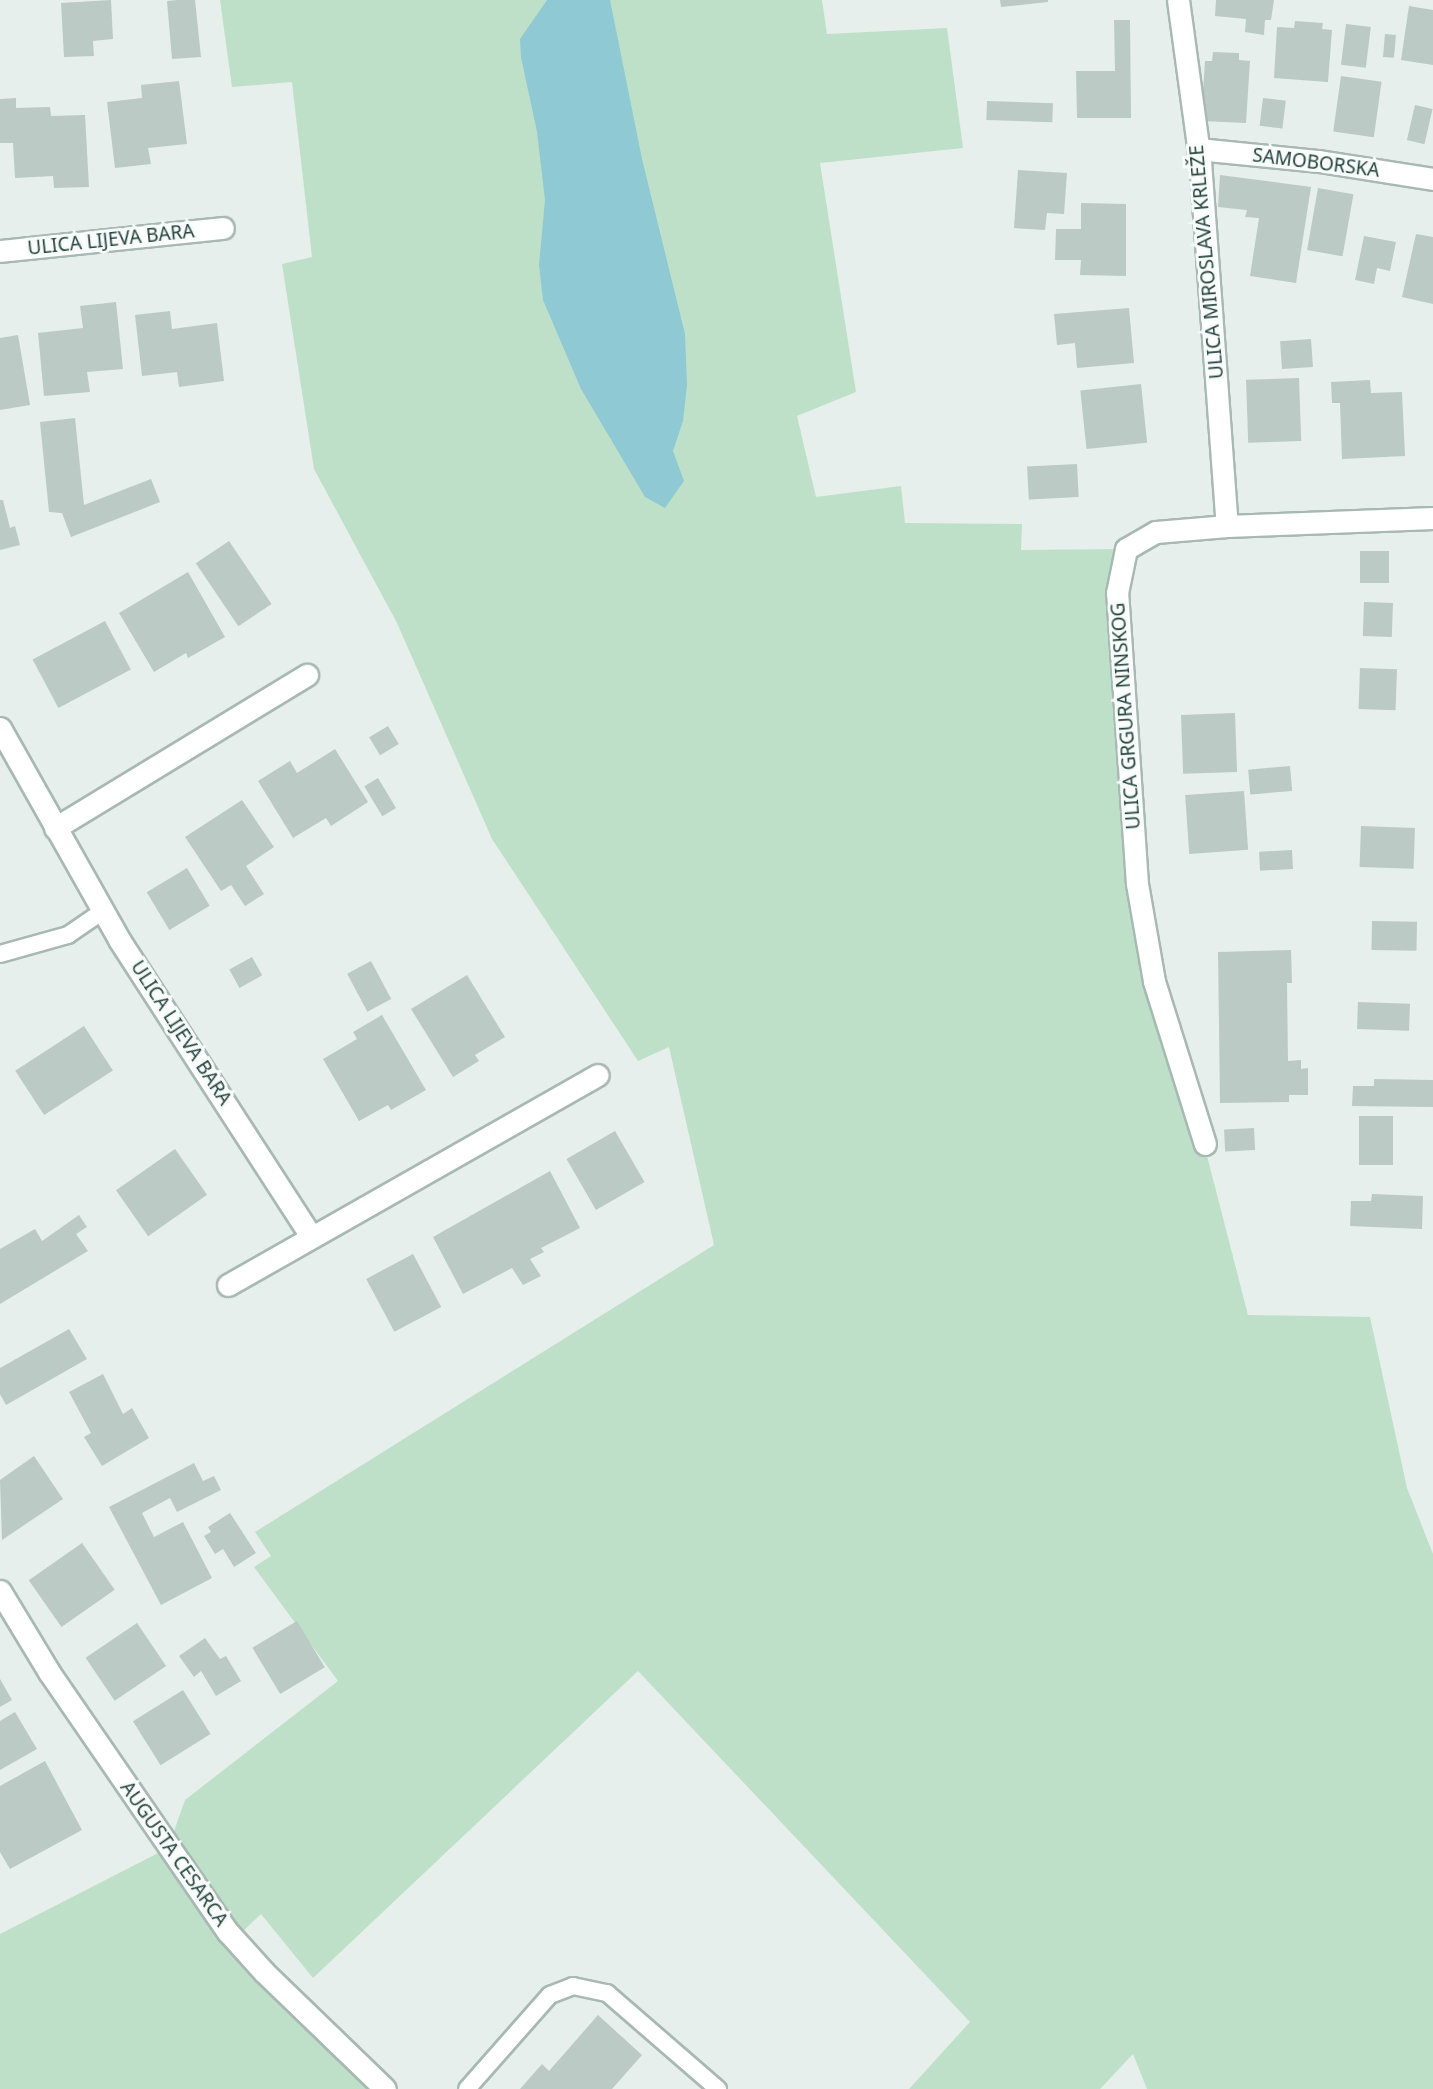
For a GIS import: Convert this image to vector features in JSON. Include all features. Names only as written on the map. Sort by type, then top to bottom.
[{"type":"street","name":"ULICA MIROSLAVA KRLEŽE","points":[[1178,0],[1198,149],[1227,526]]},
{"type":"street","name":"SAMOBORSKA","points":[[1198,149],[1319,161],[1433,179]]},
{"type":"street","name":"ULICA LIJEVA BARA","points":[[0,251],[223,228]]},
{"type":"street","name":"ULICA GRGURA NINSKOG","points":[[1205,1144],[1154,981],[1137,884],[1117,593],[1126,549],[1156,532],[1227,526],[1433,518]]},
{"type":"street","points":[[55,828],[307,675]]},
{"type":"street","name":"ULICA LIJEVA BARA","points":[[0,728],[103,911],[311,1236]]},
{"type":"street","points":[[228,1285],[597,1074]]},
{"type":"street","name":"AUGUSTA CESARCA","points":[[0,1591],[57,1683],[228,1932],[264,1972],[385,2089]]},
{"type":"lane","points":[[0,954],[68,935],[103,911]]},
{"type":"lane","points":[[471,2088],[550,1995],[573,1986],[607,1993],[718,2089]]},
{"type":"green space","points":[[220,0],[822,0],[827,34],[947,28],[963,148],[820,163],[856,392],[797,416],[816,497],[901,486],[905,523],[1022,524],[1021,550],[1126,549],[1137,884],[1248,1315],[1370,1317],[1407,1488],[1433,1554],[1433,2089],[1147,2089],[1133,2054],[1100,2089],[909,2089],[970,2022],[638,1671],[313,1978],[261,1914],[235,1939],[385,2089],[0,2089],[0,1934],[168,1848],[185,1800],[338,1681],[254,1567],[271,1556],[255,1532],[714,1245],[669,1047],[638,1061],[492,839],[397,623],[314,469],[282,264],[312,257],[292,82],[232,87]]},
{"type":"water","points":[[547,0],[610,0],[642,159],[685,334],[687,385],[683,421],[673,451],[684,481],[665,508],[645,497],[581,389],[543,300],[539,265],[545,200],[537,132],[521,57],[520,39]]},
{"type":"building","points":[[111,0],[113,39],[93,41],[94,56],[64,57],[61,3]]},
{"type":"building","points":[[195,0],[201,57],[172,59],[167,1]]},
{"type":"building","points":[[1000,0],[1048,0],[1048,2],[1001,7]]},
{"type":"building","points":[[1216,0],[1274,0],[1271,20],[1265,20],[1264,35],[1245,32],[1246,19],[1215,16]]},
{"type":"building","points":[[1409,6],[1433,10],[1433,65],[1401,60]]},
{"type":"building","points":[[1114,20],[1130,20],[1131,118],[1077,118],[1076,71],[1115,71]]},
{"type":"building","points":[[1295,21],[1323,23],[1322,29],[1332,30],[1328,82],[1274,78],[1277,27],[1294,28]]},
{"type":"building","points":[[1346,24],[1371,27],[1366,68],[1341,65]]},
{"type":"building","points":[[1385,34],[1396,35],[1394,58],[1383,57]]},
{"type":"building","points":[[1213,52],[1239,53],[1239,60],[1250,61],[1246,123],[1201,121],[1205,61],[1212,61]]},
{"type":"building","points":[[1341,76],[1382,82],[1374,137],[1333,131]]},
{"type":"building","points":[[179,81],[187,144],[148,148],[151,164],[115,168],[107,102],[142,98],[141,85]]},
{"type":"building","points":[[16,98],[16,108],[50,107],[51,116],[85,115],[89,187],[54,188],[53,176],[15,178],[13,143],[0,143],[0,99]]},
{"type":"building","points":[[1263,98],[1286,101],[1282,129],[1260,126]]},
{"type":"building","points":[[987,101],[1053,103],[1052,122],[986,120]]},
{"type":"building","points":[[1415,105],[1433,109],[1424,144],[1407,140]]},
{"type":"building","points":[[1018,170],[1067,173],[1064,214],[1047,213],[1045,230],[1014,228]]},
{"type":"building","points":[[1220,175],[1311,187],[1296,283],[1250,276],[1259,218],[1245,217],[1247,210],[1218,207]]},
{"type":"building","points":[[1318,188],[1353,194],[1343,256],[1307,250]]},
{"type":"building","points":[[1081,203],[1126,204],[1126,276],[1080,275],[1081,260],[1055,260],[1056,229],[1081,229]]},
{"type":"building","points":[[1416,234],[1433,237],[1433,304],[1402,297]]},
{"type":"building","points":[[1364,236],[1396,242],[1390,271],[1377,268],[1374,284],[1355,280]]},
{"type":"building","points":[[116,302],[123,369],[87,372],[90,392],[44,396],[38,333],[83,328],[80,306]]},
{"type":"building","points":[[1129,308],[1134,363],[1077,368],[1075,343],[1057,345],[1054,314]]},
{"type":"building","points":[[170,311],[172,329],[217,323],[224,381],[179,387],[177,372],[142,376],[135,315]]},
{"type":"building","points":[[18,335],[30,405],[0,410],[0,338]]},
{"type":"building","points":[[1311,339],[1313,367],[1282,369],[1280,341]]},
{"type":"building","points":[[1299,378],[1301,441],[1248,443],[1246,380]]},
{"type":"building","points":[[1370,380],[1371,393],[1402,392],[1405,456],[1342,459],[1340,403],[1332,403],[1331,382]]},
{"type":"building","points":[[1141,384],[1147,443],[1087,449],[1080,390]]},
{"type":"building","points":[[75,418],[84,505],[151,479],[160,502],[71,537],[62,513],[49,512],[40,422]]},
{"type":"building","points":[[1077,464],[1079,497],[1029,500],[1027,467]]},
{"type":"building","points":[[0,500],[3,500],[10,528],[15,526],[20,545],[0,550]]},
{"type":"building","points":[[229,541],[271,604],[238,626],[196,563]]},
{"type":"building","points":[[1360,551],[1389,551],[1389,583],[1360,583]]},
{"type":"building","points":[[188,572],[225,637],[188,658],[186,653],[154,672],[119,613]]},
{"type":"building","points":[[1364,602],[1393,603],[1392,637],[1363,636]]},
{"type":"building","points":[[105,621],[131,670],[58,708],[33,659]]},
{"type":"building","points":[[1360,668],[1397,669],[1396,710],[1359,709]]},
{"type":"building","points":[[1235,713],[1237,772],[1183,774],[1181,715]]},
{"type":"building","points":[[388,726],[399,744],[380,755],[369,737]]},
{"type":"building","points":[[335,749],[368,802],[331,826],[326,818],[293,838],[258,781],[290,761],[297,773]]},
{"type":"building","points":[[1290,766],[1292,791],[1250,795],[1248,770]]},
{"type":"building","points":[[378,778],[396,808],[382,816],[364,786]]},
{"type":"building","points":[[1244,791],[1248,850],[1189,854],[1185,795]]},
{"type":"building","points":[[242,800],[274,847],[246,866],[264,894],[245,906],[231,885],[221,891],[185,837]]},
{"type":"building","points":[[1361,826],[1415,828],[1414,869],[1360,867]]},
{"type":"building","points":[[1292,850],[1293,869],[1260,871],[1259,852]]},
{"type":"building","points":[[187,868],[210,906],[169,930],[147,892]]},
{"type":"building","points":[[1372,921],[1417,922],[1416,951],[1371,950]]},
{"type":"building","points":[[1291,950],[1292,983],[1287,983],[1288,1061],[1301,1060],[1301,1069],[1308,1068],[1308,1095],[1289,1095],[1289,1102],[1220,1103],[1218,952]]},
{"type":"building","points":[[252,957],[262,975],[239,988],[229,970]]},
{"type":"building","points":[[371,961],[391,999],[367,1012],[347,974]]},
{"type":"building","points":[[467,975],[505,1037],[475,1055],[479,1061],[453,1077],[411,1009]]},
{"type":"building","points":[[1358,1002],[1410,1004],[1409,1031],[1357,1029]]},
{"type":"building","points":[[382,1015],[426,1090],[391,1110],[388,1105],[359,1121],[323,1059],[357,1039],[353,1032]]},
{"type":"building","points":[[84,1026],[113,1070],[44,1115],[15,1071]]},
{"type":"building","points":[[1374,1079],[1433,1080],[1433,1107],[1352,1106],[1353,1086],[1374,1086]]},
{"type":"building","points":[[1359,1116],[1393,1116],[1393,1165],[1359,1165]]},
{"type":"building","points":[[1254,1128],[1255,1150],[1225,1152],[1224,1130]]},
{"type":"building","points":[[615,1131],[644,1182],[596,1210],[567,1159]]},
{"type":"building","points":[[175,1149],[207,1195],[148,1236],[116,1190]]},
{"type":"building","points":[[550,1171],[580,1228],[541,1248],[544,1252],[530,1259],[541,1276],[523,1285],[512,1268],[463,1294],[433,1237]]},
{"type":"building","points":[[1372,1194],[1423,1196],[1422,1229],[1350,1226],[1351,1201],[1371,1201]]},
{"type":"building","points":[[79,1215],[87,1227],[76,1234],[88,1251],[0,1304],[0,1249],[35,1229],[42,1241]]},
{"type":"building","points":[[413,1254],[441,1307],[394,1332],[366,1279]]},
{"type":"building","points":[[69,1329],[87,1359],[6,1405],[0,1394],[0,1368]]},
{"type":"building","points":[[103,1374],[123,1414],[132,1408],[149,1438],[102,1466],[84,1437],[91,1433],[69,1392]]},
{"type":"building","points":[[34,1456],[63,1499],[2,1540],[0,1480]]},
{"type":"building","points":[[194,1463],[203,1481],[214,1476],[221,1490],[177,1512],[170,1498],[142,1513],[154,1537],[183,1522],[212,1578],[161,1605],[109,1507]]},
{"type":"building","points":[[230,1513],[256,1553],[234,1567],[223,1549],[215,1554],[204,1536],[211,1532],[208,1527]]},
{"type":"building","points":[[82,1543],[115,1590],[61,1627],[29,1580]]},
{"type":"building","points":[[297,1621],[325,1667],[280,1694],[252,1648]]},
{"type":"building","points":[[137,1623],[166,1666],[115,1701],[86,1658]]},
{"type":"building","points":[[205,1638],[220,1659],[226,1656],[241,1681],[216,1696],[201,1671],[194,1677],[179,1656]]},
{"type":"building","points":[[0,1679],[12,1700],[0,1707]]},
{"type":"building","points":[[183,1690],[211,1734],[161,1765],[133,1721]]},
{"type":"building","points":[[15,1712],[37,1749],[0,1770],[0,1721]]},
{"type":"building","points":[[45,1761],[82,1830],[10,1869],[0,1852],[0,1786]]},
{"type":"building","points":[[598,2015],[642,2055],[612,2089],[520,2089],[542,2064],[549,2071]]}]
